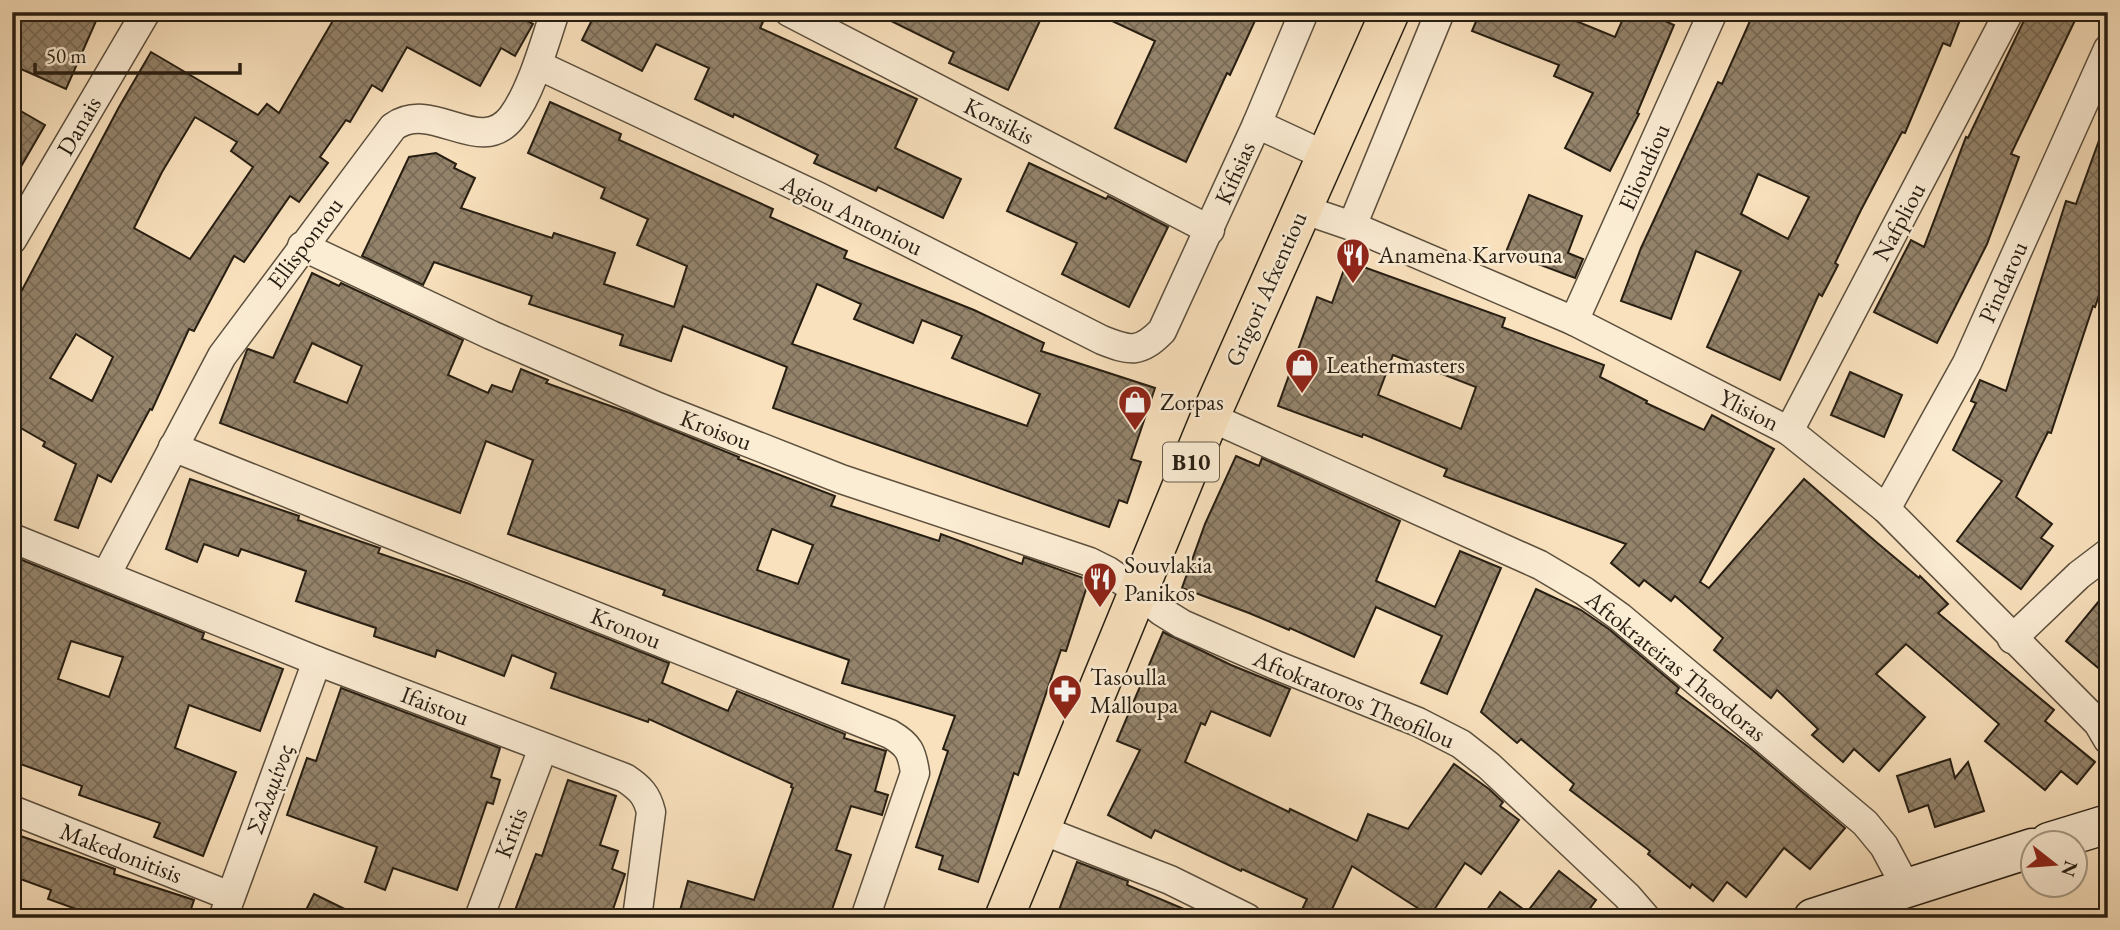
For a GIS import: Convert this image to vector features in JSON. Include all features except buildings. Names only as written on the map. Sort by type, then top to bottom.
[{"type":"main road","name":"Grigori Afxentiou","points":[[1004,918],[1210,416],[1390,12]]},
{"type":"street","name":"Danais","points":[[12,240],[146,12]]},
{"type":"street","name":"Ellispontou","points":[[106,575],[222,356],[393,127],[409,118],[417,117],[477,132],[491,132],[506,123],[538,65],[555,12]]},
{"type":"street","name":"Korsikis","points":[[789,12],[1210,230]]},
{"type":"street","name":"Kifisias","points":[[1162,331],[1210,230],[1304,12]]},
{"type":"street","points":[[1352,226],[1440,12]]},
{"type":"street","name":"Elioudiou","points":[[1574,321],[1713,12]]},
{"type":"street","name":"Nafpliou","points":[[1789,431],[2008,12]]},
{"type":"street","name":"Pindarou","points":[[1886,509],[1967,363],[2108,48]]},
{"type":"street","name":"Agiou Antoniou","points":[[538,65],[818,197],[1102,340],[1122,348],[1138,350],[1162,331]]},
{"type":"street","points":[[1257,124],[1326,156]]},
{"type":"street","name":"Ylision","points":[[1302,209],[1352,226],[1574,321],[1789,431],[1886,509],[2098,723],[2108,740]]},
{"type":"street","name":"Kroisou","points":[[302,246],[491,335],[658,407],[841,479],[1090,562],[1138,590]]},
{"type":"street","name":"Aftokrateiras Theodoras","points":[[1210,416],[1540,565],[1584,590],[1620,617],[1865,823],[1884,846],[1884,902]]},
{"type":"street","name":"Kronou","points":[[173,447],[903,741],[912,754],[915,773],[865,918]]},
{"type":"street","name":"Ifaistou","points":[[12,538],[317,661],[625,779],[639,788],[648,799],[650,826],[637,918]]},
{"type":"street","points":[[2012,639],[2079,575],[2108,553]]},
{"type":"street","name":"Aftokratoros Theofilou","points":[[1138,590],[1161,611],[1182,624],[1418,722],[1461,744],[1489,766],[1628,896],[1646,918]]},
{"type":"street","name":"Σαλαμίνος","points":[[227,907],[317,661]]},
{"type":"street","name":"Kritis","points":[[479,918],[543,748]]},
{"type":"street","name":"Makedonitisis","points":[[12,810],[227,907]]},
{"type":"street","points":[[2088,830],[2108,824]]},
{"type":"street","points":[[1039,829],[1170,880],[1247,918]]},
{"type":"street","points":[[1813,918],[1884,902],[2018,853]]},
{"type":"place","name":"Anamena Karvouna","points":[[1353,285]]},
{"type":"place","name":"Leathermasters","points":[[1302,395]]},
{"type":"place","name":"Zorpas","points":[[1135,432]]},
{"type":"place","name":"Souvlakia Panikos","points":[[1100,609]]},
{"type":"place","name":"Tasoulla Malloupa","points":[[1065,721]]}]
